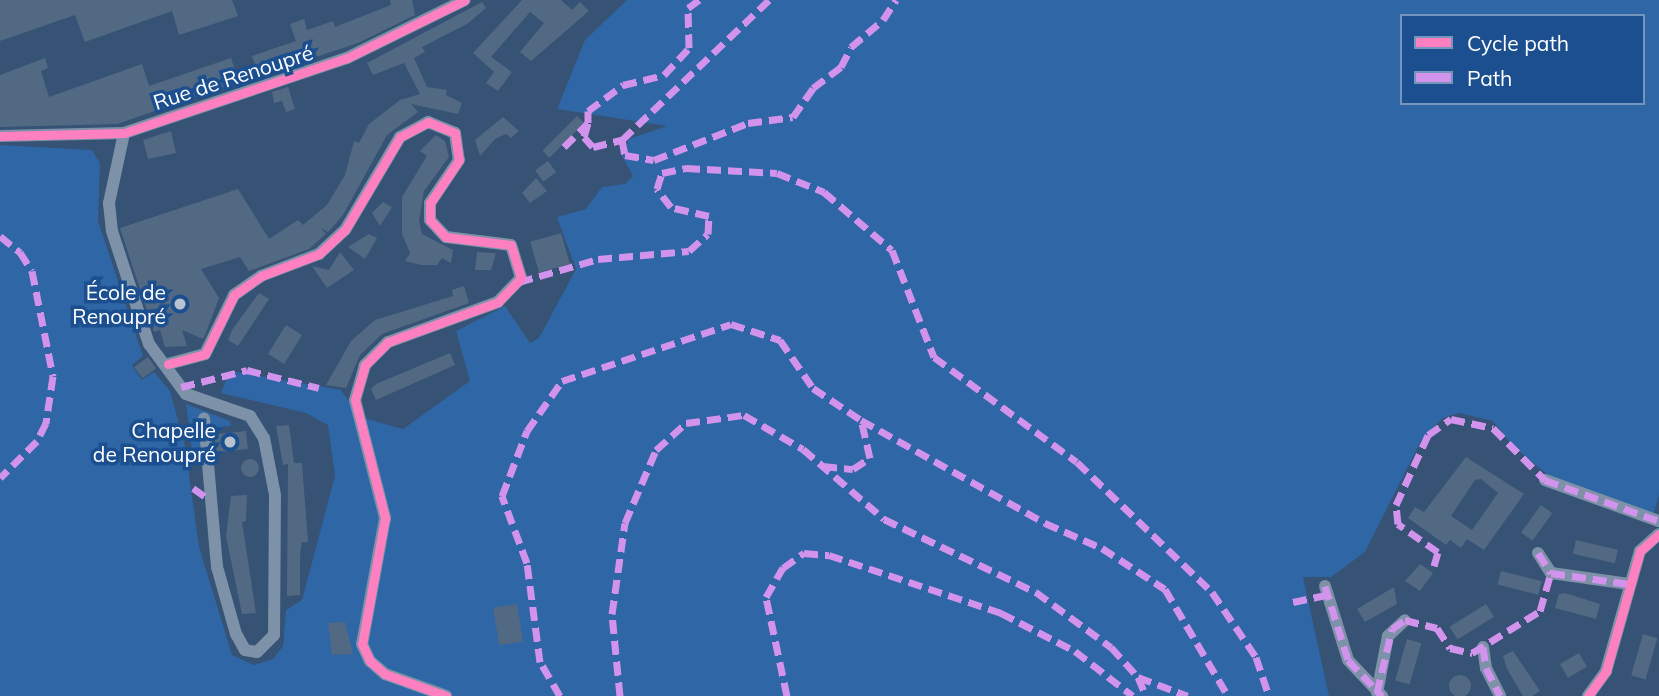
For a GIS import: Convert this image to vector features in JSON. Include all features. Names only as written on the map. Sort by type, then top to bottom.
[{"type":"street","name":"Rue de Renoupré","points":[[0,136],[124,133],[347,58],[465,0]]},
{"type":"street","points":[[168,364],[205,354],[234,295],[261,276],[319,254],[345,230],[400,137],[419,124],[443,125],[461,147],[430,203],[430,220],[446,237],[511,245],[521,278],[498,302],[388,342],[365,365],[355,400],[366,452],[385,518],[362,644],[370,661],[385,674],[446,696]]},
{"type":"street","points":[[124,133],[109,203],[112,231],[149,344],[168,364],[186,394],[250,416],[264,438],[275,495],[274,635],[257,652],[245,650],[236,634],[217,567],[204,419]]},
{"type":"street","points":[[1545,480],[1659,521]]},
{"type":"street","points":[[1588,696],[1606,671],[1640,551],[1659,534]]},
{"type":"street","points":[[1538,553],[1551,573],[1629,584]]},
{"type":"street","points":[[1325,586],[1348,660],[1379,695]]},
{"type":"street","points":[[1379,695],[1388,636],[1405,621]]},
{"type":"street","points":[[1483,647],[1486,668],[1500,696]]},
{"type":"shaded area","points":[[627,0],[1659,0],[1659,495],[1653,515],[1555,481],[1512,445],[1493,421],[1459,413],[1443,418],[1422,439],[1365,552],[1331,577],[1303,577],[1329,696],[0,696],[0,145],[92,150],[100,163],[98,221],[143,356],[132,365],[142,380],[154,372],[170,391],[185,446],[199,547],[232,655],[254,665],[273,659],[283,646],[286,610],[302,600],[335,476],[328,425],[306,413],[221,393],[230,371],[341,390],[360,417],[403,429],[470,381],[456,331],[505,306],[530,343],[539,338],[576,269],[557,217],[586,209],[602,187],[625,184],[633,176],[622,156],[629,139],[667,126],[557,109],[585,40]]},
{"type":"shaded area","points":[[186,404],[230,421],[231,426],[202,429],[201,446],[192,451]]},
{"type":"building","points":[[0,0],[232,0],[238,16],[179,35],[172,11],[85,42],[75,15],[0,41]]},
{"type":"building","points":[[390,0],[412,0],[415,15],[358,43],[259,76],[252,56],[296,41],[290,24],[304,19],[307,30],[333,21],[335,27],[391,5]]},
{"type":"building","points":[[522,0],[561,0],[572,10],[580,2],[589,11],[531,61],[520,52],[544,23],[530,12],[491,57],[512,72],[498,91],[486,83],[494,72],[473,53]]},
{"type":"building","points":[[482,2],[486,8],[467,24],[422,47],[425,52],[414,58],[427,87],[447,90],[446,95],[462,103],[458,114],[411,104],[418,112],[387,135],[343,215],[328,232],[321,228],[326,234],[309,249],[249,271],[240,257],[201,269],[219,298],[206,333],[203,339],[182,330],[187,346],[165,347],[160,330],[154,332],[120,228],[238,189],[269,239],[298,220],[303,225],[327,205],[345,175],[354,141],[359,143],[369,124],[400,100],[420,94],[404,63],[373,75],[367,63]]},
{"type":"building","points":[[45,58],[48,68],[41,71],[49,97],[142,64],[149,86],[231,58],[239,82],[117,124],[0,127],[0,75]]},
{"type":"building","points":[[288,87],[295,109],[286,112],[282,101],[274,103],[272,92]]},
{"type":"building","points":[[577,116],[584,123],[549,158],[542,151]]},
{"type":"building","points":[[503,117],[519,131],[511,138],[506,134],[495,139],[480,156],[475,140]]},
{"type":"building","points":[[171,131],[176,153],[148,159],[143,140]]},
{"type":"building","points":[[436,135],[445,141],[449,157],[424,191],[419,221],[422,234],[453,250],[451,263],[442,258],[437,265],[421,265],[405,261],[410,253],[402,234],[402,197],[427,156],[420,151]]},
{"type":"building","points":[[548,161],[556,172],[543,182],[535,170]]},
{"type":"building","points":[[536,178],[547,191],[530,203],[522,193]]},
{"type":"building","points":[[383,202],[392,207],[380,226],[372,213]]},
{"type":"building","points":[[561,233],[570,264],[539,273],[530,242]]},
{"type":"building","points":[[369,234],[377,238],[365,259],[348,247]]},
{"type":"building","points":[[340,252],[354,270],[327,288],[312,266],[329,270]]},
{"type":"building","points":[[477,252],[496,253],[491,270],[475,270]]},
{"type":"building","points":[[464,286],[469,303],[382,334],[360,355],[346,388],[326,385],[351,341],[375,320],[453,296],[452,290]]},
{"type":"building","points":[[259,293],[269,299],[238,346],[228,340],[232,330]]},
{"type":"building","points":[[286,325],[302,335],[284,364],[268,354]]},
{"type":"building","points":[[450,353],[455,365],[376,400],[371,389],[376,384]]},
{"type":"building","points":[[148,357],[156,368],[142,378],[134,367]]},
{"type":"building","points":[[289,425],[294,463],[302,463],[308,542],[302,542],[300,595],[287,596],[288,464],[283,465],[276,426]]},
{"type":"building","name":"Chapelle de Renoupré","points":[[246,431],[248,449],[216,452],[214,434]]},
{"type":"building","points":[[1466,457],[1524,494],[1484,550],[1467,539],[1461,548],[1450,540],[1446,545],[1408,518],[1415,507],[1424,512]],"holes":[[[1481,479],[1498,493],[1472,530],[1451,516],[1475,480]]]},
{"type":"building","points":[[250,459],[256,462],[259,468],[256,474],[250,477],[244,474],[241,468],[244,462]]},
{"type":"building","points":[[247,495],[246,521],[242,522],[256,613],[242,614],[226,536],[231,496]]},
{"type":"building","points":[[1541,505],[1552,513],[1532,541],[1521,533]]},
{"type":"building","points":[[1576,540],[1618,550],[1615,563],[1573,554]]},
{"type":"building","points":[[1420,564],[1433,573],[1420,591],[1405,581]]},
{"type":"building","points":[[1501,571],[1542,581],[1538,595],[1498,585]]},
{"type":"building","points":[[1394,587],[1397,604],[1365,622],[1357,609]]},
{"type":"building","points":[[1565,593],[1600,604],[1596,619],[1555,608],[1559,594]]},
{"type":"building","points":[[517,604],[523,642],[499,645],[493,608]]},
{"type":"building","points":[[1486,604],[1494,617],[1457,640],[1450,627]]},
{"type":"building","points":[[345,622],[353,654],[332,655],[328,623]]},
{"type":"building","points":[[1643,634],[1657,638],[1646,679],[1631,675]]},
{"type":"building","points":[[1407,639],[1421,643],[1410,684],[1395,680]]},
{"type":"building","points":[[1513,651],[1540,691],[1532,696],[1523,696],[1507,669],[1503,656]]},
{"type":"building","points":[[1579,653],[1587,667],[1568,678],[1560,664]]},
{"type":"building","points":[[1460,675],[1468,678],[1471,686],[1468,694],[1460,697],[1452,694],[1449,686],[1452,678]]},
{"type":"marked path","points":[[564,147],[588,123],[588,111],[623,85],[664,75],[689,48],[688,8],[699,0]]},
{"type":"marked path","points":[[588,123],[584,137],[593,147],[622,140],[769,0]]},
{"type":"marked path","points":[[622,140],[625,155],[654,160],[748,123],[793,117],[813,88],[841,67],[851,47],[883,20],[896,0]]},
{"type":"marked path","points":[[519,282],[598,259],[689,251],[708,234],[709,216],[671,207],[657,189],[662,173],[686,168],[777,173],[824,192],[892,250],[934,357],[1077,462],[1212,592],[1256,657],[1269,696]]},
{"type":"marked path","points":[[0,236],[20,252],[32,271],[53,376],[46,423],[37,441],[0,478]]},
{"type":"marked path","points":[[560,696],[540,662],[527,563],[502,496],[527,431],[562,381],[731,324],[780,340],[813,388],[861,420],[1045,523],[1102,548],[1165,589],[1228,696]]},
{"type":"marked path","points":[[181,387],[247,370],[319,388]]},
{"type":"marked path","points":[[620,696],[612,614],[625,523],[656,450],[686,423],[744,415],[803,449],[884,519],[1036,592],[1111,647],[1138,677],[1146,696]]},
{"type":"marked path","points":[[1434,566],[1438,552],[1398,524],[1396,505],[1428,435],[1451,419],[1493,428],[1545,480],[1659,521]]},
{"type":"marked path","points":[[823,466],[853,469],[870,458],[861,420]]},
{"type":"marked path","points":[[193,488],[210,500]]},
{"type":"marked path","points":[[787,696],[766,597],[783,568],[804,553],[829,555],[1001,613],[1075,651],[1133,696]]},
{"type":"marked path","points":[[1538,553],[1551,573],[1629,584]]},
{"type":"marked path","points":[[1377,693],[1392,629],[1405,620],[1437,628],[1450,648],[1472,653],[1540,611],[1551,573]]},
{"type":"marked path","points":[[1325,586],[1348,660],[1382,696]]},
{"type":"marked path","points":[[1293,602],[1327,595]]},
{"type":"marked path","points":[[1483,647],[1486,668],[1500,696]]},
{"type":"marked path","points":[[1138,677],[1188,696]]},
{"type":"cycle path","points":[[0,136],[124,133],[347,58],[465,0]]},
{"type":"cycle path","points":[[168,364],[205,354],[234,295],[261,276],[319,254],[345,230],[400,137],[428,122],[455,133],[459,160],[430,203],[430,220],[446,237],[511,245],[521,278],[498,302],[388,342],[365,365],[355,400],[385,518],[362,644],[370,661],[385,674],[446,696]]},
{"type":"cycle path","points":[[1588,696],[1606,671],[1640,551],[1659,534]]},
{"type":"place","name":"École de Renoupré","points":[[180,304]]},
{"type":"place","name":"Chapelle de Renoupré","points":[[230,442]]}]
